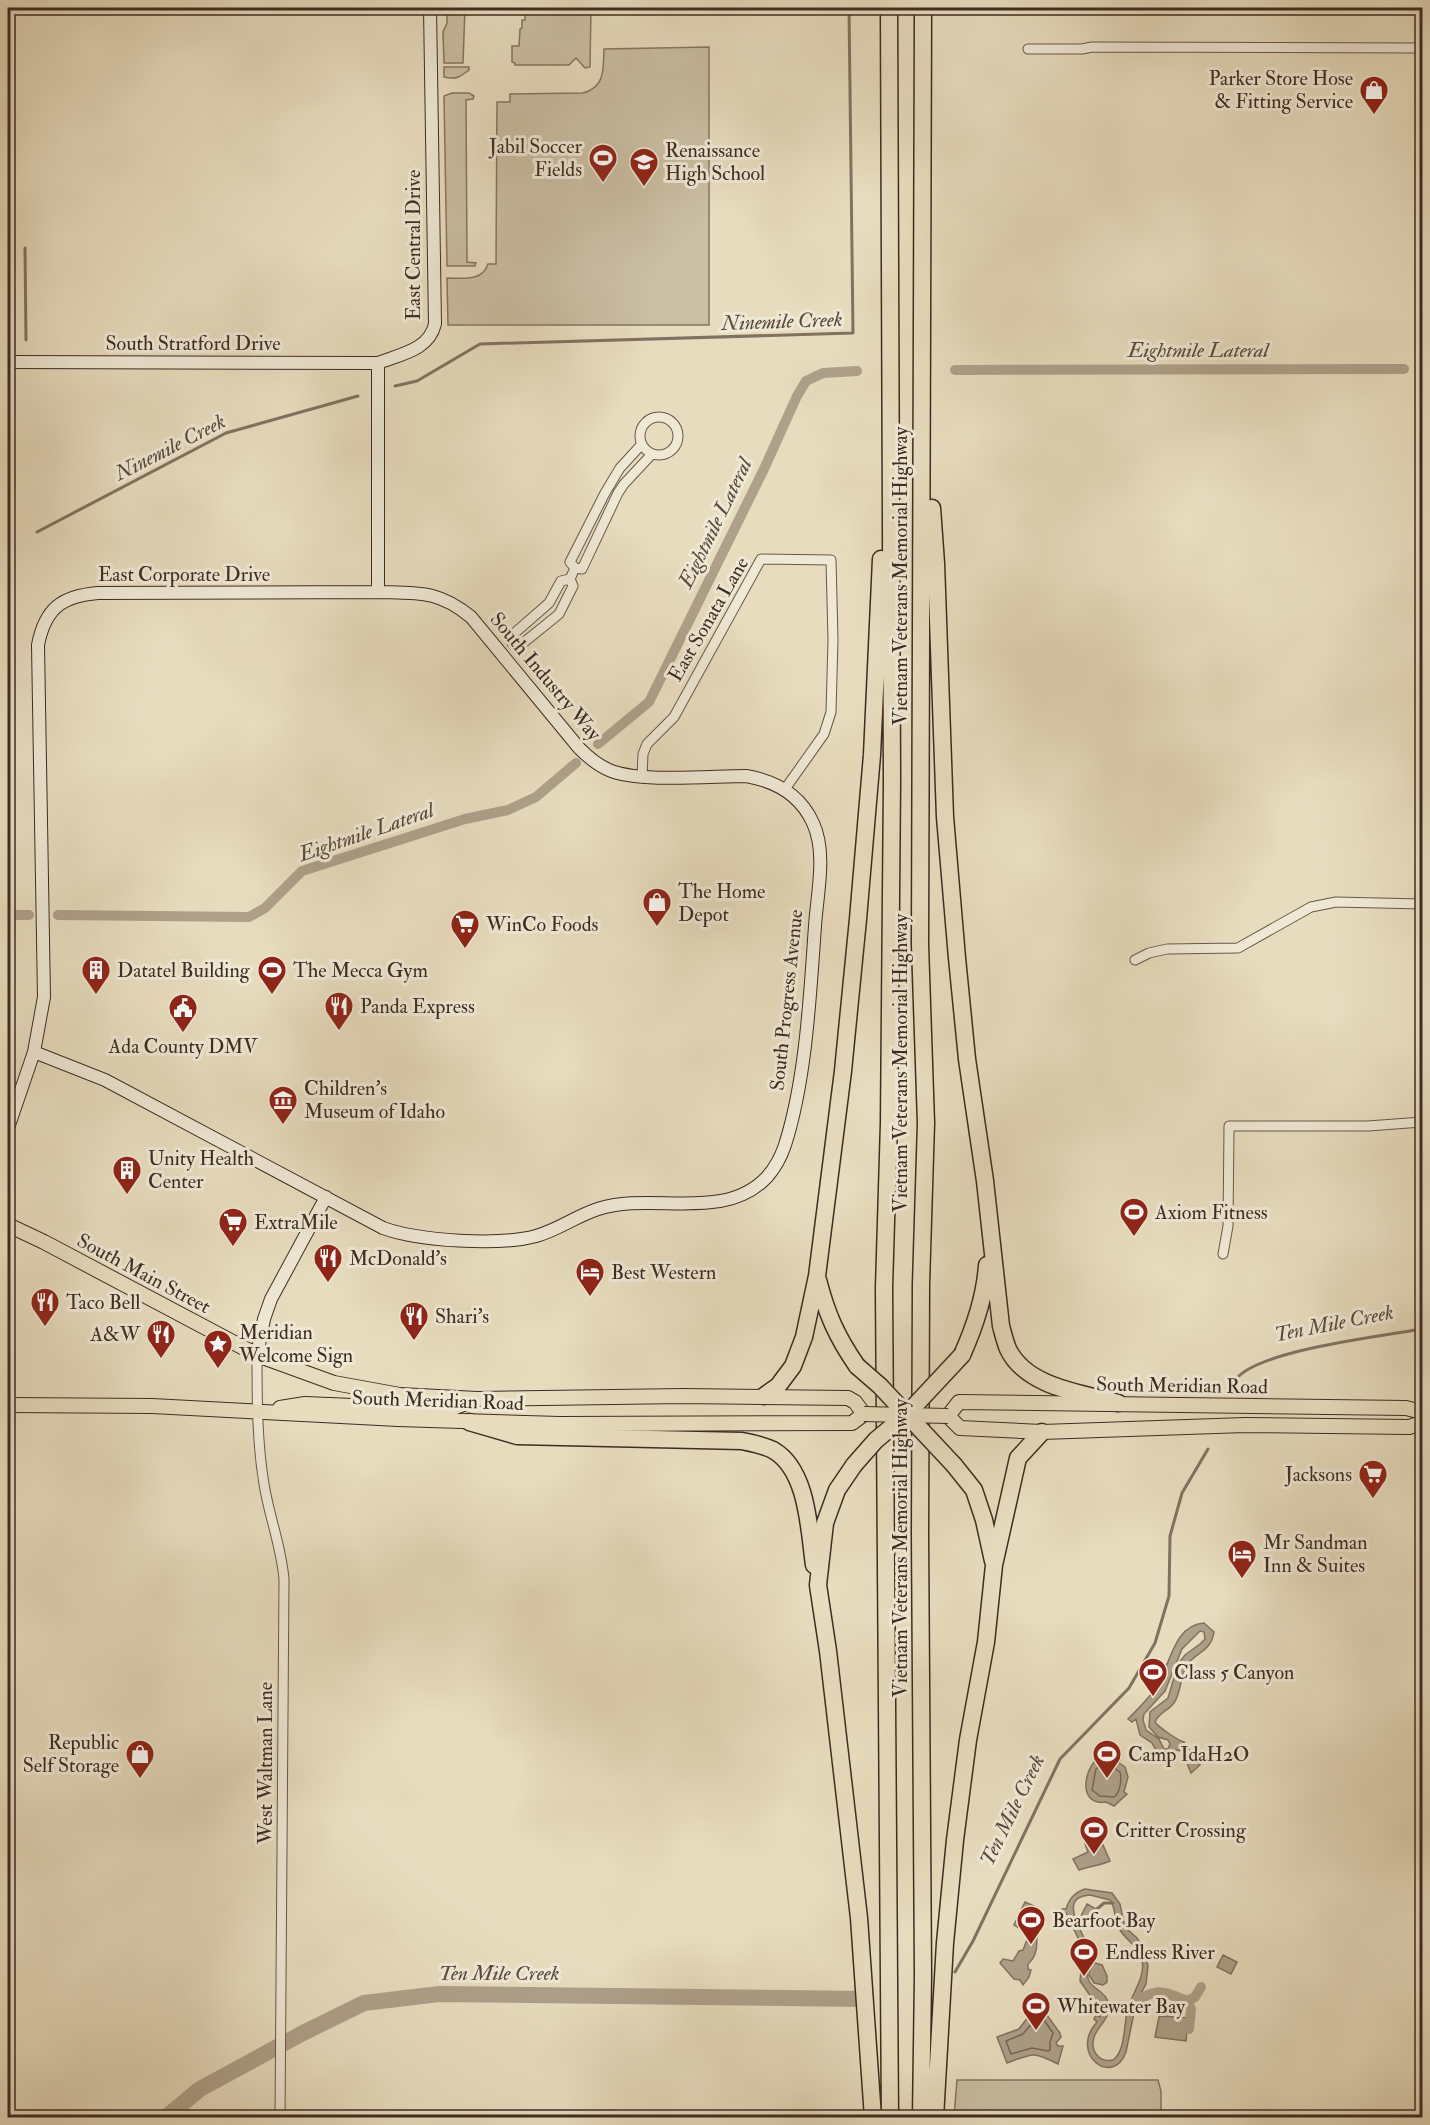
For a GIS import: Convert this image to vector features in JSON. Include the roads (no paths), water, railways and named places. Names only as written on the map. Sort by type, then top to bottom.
[{"type":"highway","name":"Vietnam Veterans Memorial Highway","points":[[889,8],[892,781],[889,1123],[884,1300],[890,2118]]},
{"type":"highway","name":"Vietnam Veterans Memorial Highway","points":[[921,2118],[923,1975],[921,1284],[926,1123],[920,945],[923,8]]},
{"type":"highway","points":[[765,1396],[778,1386],[794,1366],[804,1337],[817,1276],[843,1071],[872,755],[889,381]]},
{"type":"highway","points":[[922,381],[936,563],[945,818],[967,1059],[990,1222],[1001,1326],[1008,1349],[1020,1366],[1035,1378],[1118,1403]]},
{"type":"highway","points":[[818,1585],[825,1523],[837,1490],[854,1465],[876,1440],[906,1415],[962,1355],[975,1325],[986,1285],[990,1222]]},
{"type":"highway","points":[[817,1276],[825,1306],[838,1338],[856,1366],[880,1386],[954,1465],[974,1490],[984,1520],[994,1565]]},
{"type":"highway","points":[[469,1422],[517,1436],[742,1441],[775,1451],[790,1466],[802,1490],[828,1651],[859,1918],[873,2118]]},
{"type":"highway","points":[[935,2118],[945,1943],[955,1840],[968,1740],[985,1649],[994,1565],[1018,1458],[1042,1432]]},
{"type":"main road","name":"South Main Street","points":[[8,1225],[257,1355],[334,1383],[400,1395]]},
{"type":"main road","name":"South Meridian Road","points":[[400,1395],[477,1399],[683,1396],[848,1398],[855,1402],[864,1414]]},
{"type":"main road","points":[[257,1412],[305,1404],[448,1410],[477,1399]]},
{"type":"main road","name":"South Meridian Road","points":[[948,1416],[959,1402],[1406,1408],[1422,1412]]},
{"type":"main road","name":"South Meridian Road","points":[[8,1405],[152,1406],[469,1422],[560,1424],[852,1423],[864,1414],[948,1416],[960,1428],[1042,1432],[1245,1425],[1409,1427],[1422,1423]]},
{"type":"street","name":"East Central Drive","points":[[378,363],[419,347],[430,338],[435,324],[430,8]]},
{"type":"street","points":[[1028,49],[1092,47],[1422,50],[1422,8]]},
{"type":"street","name":"South Stratford Drive","points":[[8,362],[378,363]]},
{"type":"street","points":[[378,363],[378,592]]},
{"type":"street","points":[[575,568],[582,568],[624,484],[652,454],[668,453],[676,444],[677,432],[671,422],[660,417],[648,421],[641,431],[642,444],[652,454]]},
{"type":"street","points":[[575,568],[570,562],[605,493],[620,468],[642,444]]},
{"type":"street","name":"East Sonata Lane","points":[[642,777],[643,754],[647,744],[674,717],[760,559],[831,560],[833,640],[831,712],[824,734],[784,789]]},
{"type":"street","points":[[570,579],[561,581],[549,603],[510,637],[517,648],[559,614],[573,586],[570,579],[575,568]]},
{"type":"street","name":"South Industry Way","points":[[378,592],[435,595],[456,604],[471,617],[588,757],[610,770],[642,777],[746,776],[761,778],[784,789],[801,804],[814,824],[820,858]]},
{"type":"street","name":"East Corporate Drive","points":[[8,1128],[34,1052],[44,997],[38,645],[42,627],[50,614],[69,598],[98,593],[378,592]]},
{"type":"street","points":[[500,651],[512,643]]},
{"type":"street","name":"South Progress Avenue","points":[[34,1052],[105,1080],[383,1228],[399,1234],[419,1238],[500,1240],[537,1235],[610,1205],[722,1201],[746,1193],[757,1186],[771,1172],[781,1156],[797,1092],[809,1005],[820,858]]},
{"type":"street","points":[[1135,960],[1149,953],[1167,949],[1238,948],[1311,907],[1335,902],[1422,904]]},
{"type":"street","points":[[1223,1254],[1228,1226],[1229,1126],[1368,1126],[1422,1122]]},
{"type":"street","points":[[257,1355],[264,1319],[271,1299],[326,1197]]},
{"type":"street","name":"West Waltman Lane","points":[[257,1355],[257,1412],[264,1485],[282,1559],[284,1578],[280,2118]]},
{"type":"water","name":"Class 5 Canyon","points":[[1204,1623],[1214,1632],[1210,1644],[1186,1667],[1176,1699],[1155,1722],[1169,1734],[1184,1742],[1200,1765],[1191,1773],[1182,1751],[1175,1750],[1173,1754],[1162,1756],[1152,1743],[1140,1735],[1136,1719],[1132,1722],[1128,1719],[1156,1688],[1179,1639],[1185,1631]],"holes":[[[1200,1631],[1204,1632],[1205,1639],[1185,1655],[1178,1664],[1168,1698],[1150,1712],[1149,1727],[1158,1737],[1168,1740],[1170,1744],[1168,1749],[1164,1749],[1159,1739],[1146,1730],[1144,1714],[1165,1691],[1182,1649]]]},
{"type":"water","name":"Camp IdaH2O","points":[[1105,1754],[1114,1760],[1117,1758],[1120,1760],[1118,1762],[1125,1767],[1128,1777],[1124,1792],[1127,1794],[1114,1806],[1106,1802],[1096,1802],[1090,1798],[1087,1791],[1086,1782],[1092,1765]]},
{"type":"water","name":"Critter Crossing","points":[[1089,1838],[1097,1840],[1097,1847],[1103,1845],[1110,1861],[1079,1870],[1073,1859],[1088,1852],[1085,1844]]},
{"type":"water","name":"Endless River","points":[[1085,1889],[1112,1893],[1120,1904],[1128,1930],[1144,1949],[1148,1966],[1146,1984],[1136,2003],[1126,2052],[1120,2062],[1112,2067],[1103,2067],[1090,2055],[1087,2045],[1089,2034],[1097,2022],[1094,2019],[1096,2015],[1100,2017],[1101,2005],[1080,1981],[1082,1960],[1079,1940],[1066,1913],[1062,1913],[1062,1909],[1066,1909],[1073,1896]],"holes":[[[1090,1895],[1110,1900],[1114,1907],[1116,1922],[1139,1952],[1143,1967],[1129,2006],[1120,2051],[1113,2060],[1104,2060],[1097,2055],[1093,2042],[1096,2032],[1107,2017],[1108,2002],[1089,1981],[1087,1969],[1089,1942],[1086,1943],[1073,1907],[1075,1901],[1080,1897]]]},
{"type":"water","name":"Bearfoot Bay","points":[[1025,1902],[1038,1908],[1036,1951],[1028,1964],[1028,1969],[1031,1970],[1023,1985],[1020,1980],[1014,1979],[1000,1963],[1003,1959],[1013,1961],[1030,1938],[1028,1933],[1014,1925]]},
{"type":"water","points":[[1087,1904],[1098,1910],[1092,1922],[1081,1916]]},
{"type":"water","points":[[1223,1955],[1237,1962],[1231,1974],[1217,1967]]},
{"type":"water","points":[[1095,1963],[1102,1965],[1107,1976],[1107,1982],[1103,1985],[1094,1983],[1089,1975],[1090,1966]]},
{"type":"water","name":"Whitewater Bay","points":[[1042,2001],[1044,2011],[1060,2033],[1061,2037],[1056,2043],[1058,2046],[1063,2046],[1058,2064],[1038,2055],[1022,2057],[1007,2063],[997,2037],[1019,2029]]},
{"type":"water","points":[[1159,2017],[1188,2018],[1186,2041],[1155,2037]]},
{"type":"waterway","name":"Ninemile Creek","points":[[395,386],[417,381],[480,344],[853,333],[849,8]]},
{"type":"waterway","points":[[25,248],[26,340]]},
{"type":"waterway","name":"Eightmile Lateral","points":[[955,370],[1404,369]]},
{"type":"waterway","name":"Eightmile Lateral","points":[[598,744],[649,702],[806,381],[823,373],[857,371]]},
{"type":"waterway","name":"Ninemile Creek","points":[[37,532],[226,433],[358,396]]},
{"type":"waterway","name":"Eightmile Lateral","points":[[58,915],[249,917],[265,908],[302,871],[465,819],[508,810],[536,797],[576,763]]},
{"type":"waterway","name":"Eightmile Lateral","points":[[8,915],[29,915]]},
{"type":"waterway","name":"Ten Mile Creek","points":[[1234,1382],[1245,1371],[1289,1354],[1346,1341],[1415,1330]]},
{"type":"waterway","name":"Ten Mile Creek","points":[[955,1972],[973,1941],[1060,1759],[1129,1688],[1155,1643],[1169,1596],[1170,1536],[1182,1493],[1208,1449]]},
{"type":"waterway","points":[[1097,1909],[1104,1903],[1113,1903]]},
{"type":"waterway","points":[[1187,2001],[1195,1997],[1201,1987]]},
{"type":"waterway","points":[[1133,2003],[1160,1992],[1187,2001],[1191,2009],[1189,2029],[1174,2028]]},
{"type":"waterway","name":"Ten Mile Creek","points":[[165,2118],[200,2089],[364,2003],[439,1994],[865,1999]]},
{"type":"place","name":"Parker Store Hose & Fitting Service","points":[[1374,116]]},
{"type":"place","name":"Jabil Soccer Fields","points":[[603,184]]},
{"type":"place","name":"Renaissance High School","points":[[644,188]]},
{"type":"place","name":"The Home Depot","points":[[657,928]]},
{"type":"place","name":"WinCo Foods","points":[[465,950]]},
{"type":"place","name":"Datatel Building","points":[[96,996]]},
{"type":"place","name":"The Mecca Gym","points":[[272,996]]},
{"type":"place","name":"Panda Express","points":[[339,1032]]},
{"type":"place","name":"Ada County DMV","points":[[183,1034]]},
{"type":"place","name":"Children's Museum of Idaho","points":[[283,1126]]},
{"type":"place","name":"Unity Health Center","points":[[127,1196]]},
{"type":"place","name":"Axiom Fitness","points":[[1134,1238]]},
{"type":"place","name":"ExtraMile","points":[[233,1248]]},
{"type":"place","name":"McDonald's","points":[[328,1284]]},
{"type":"place","name":"Best Western","points":[[590,1298]]},
{"type":"place","name":"Taco Bell","points":[[45,1328]]},
{"type":"place","name":"Shari's","points":[[414,1342]]},
{"type":"place","name":"A&W","points":[[161,1360]]},
{"type":"place","name":"Meridian Welcome Sign","points":[[218,1370]]},
{"type":"place","name":"Jacksons","points":[[1373,1500]]},
{"type":"place","name":"Mr Sandman Inn & Suites","points":[[1242,1580]]},
{"type":"place","name":"Class 5 Canyon","points":[[1153,1698]]},
{"type":"place","name":"Republic Self Storage","points":[[140,1780]]},
{"type":"place","name":"Camp IdaH2O","points":[[1107,1780]]},
{"type":"place","name":"Critter Crossing","points":[[1094,1856]]},
{"type":"place","name":"Bearfoot Bay","points":[[1031,1946]]},
{"type":"place","name":"Endless River","points":[[1084,1978]]},
{"type":"place","name":"Whitewater Bay","points":[[1036,2032]]}]
